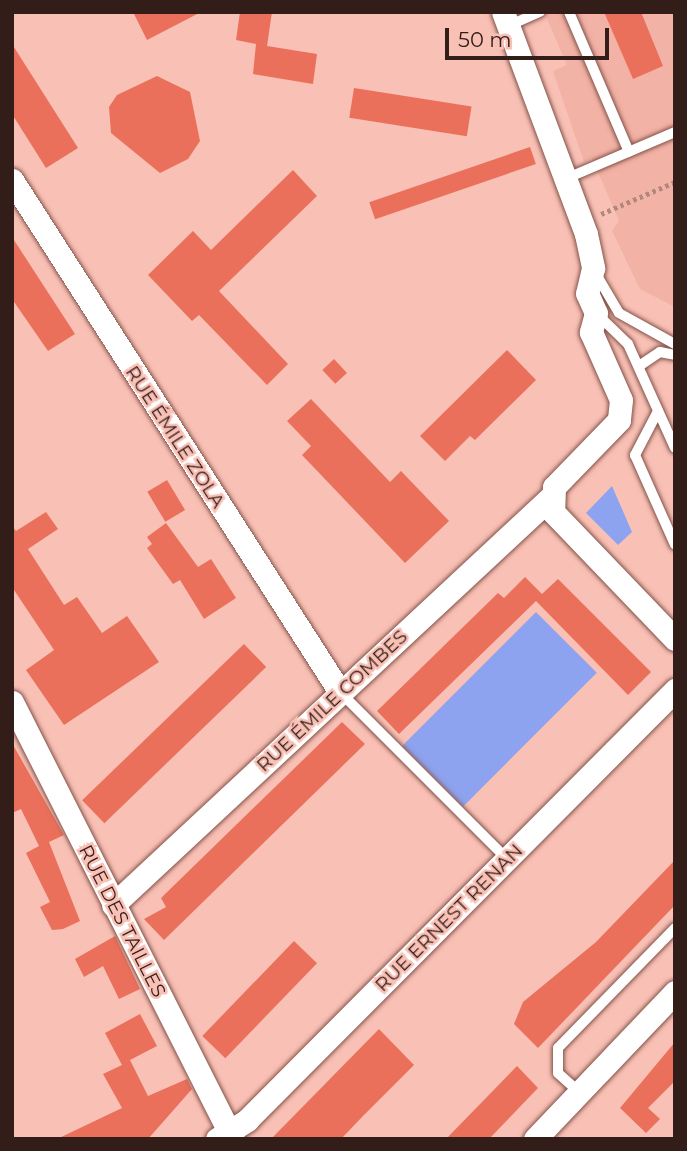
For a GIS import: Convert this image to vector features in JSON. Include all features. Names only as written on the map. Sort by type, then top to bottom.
[{"type":"street","points":[[505,19],[593,268],[587,293],[596,313]]},
{"type":"street","name":"RUE ÉMILE ZOLA","points":[[12,180],[340,692]]},
{"type":"street","name":"RUE ÉMILE COMBES","points":[[113,905],[551,497],[622,412],[591,332],[596,313]]},
{"type":"street","points":[[551,497],[556,517],[675,639]]},
{"type":"street","name":"RUE ERNEST RENAN","points":[[227,1137],[675,690]]},
{"type":"street","name":"RUE DES TAILLES","points":[[12,702],[227,1137]]},
{"type":"street","points":[[535,1139],[675,992]]},
{"type":"lane","points":[[505,19],[540,12]]},
{"type":"lane","points":[[569,12],[629,152]]},
{"type":"lane","points":[[564,180],[675,132]]},
{"type":"lane","points":[[593,268],[610,304],[675,344]]},
{"type":"lane","points":[[596,313],[628,344],[675,448]]},
{"type":"lane","points":[[639,366],[660,352],[675,355]]},
{"type":"lane","points":[[658,411],[635,455],[675,545]]},
{"type":"lane","points":[[340,692],[508,859]]},
{"type":"lane","points":[[579,1092],[558,1073],[558,1048],[675,928]]},
{"type":"path","points":[[595,202],[600,215],[675,181]]},
{"type":"shaded area","points":[[544,12],[675,12],[675,307],[640,289],[612,231],[619,221],[592,158],[584,162],[553,71],[567,65]]},
{"type":"shaded area","points":[[612,486],[632,532],[618,545],[586,513]]},
{"type":"shaded area","points":[[536,612],[597,673],[463,806],[402,746]]},
{"type":"building","points":[[133,12],[201,12],[147,40]]},
{"type":"building","points":[[240,12],[272,12],[267,46],[317,54],[313,84],[253,74],[256,44],[236,40]]},
{"type":"building","points":[[604,12],[641,12],[663,66],[633,79]]},
{"type":"building","points":[[12,44],[78,148],[46,168],[12,114]]},
{"type":"building","points":[[157,76],[190,92],[200,141],[188,159],[160,173],[111,133],[109,107],[117,95]]},
{"type":"building","points":[[354,88],[472,107],[467,136],[349,118]]},
{"type":"building","points":[[530,147],[536,164],[375,219],[369,202]]},
{"type":"building","points":[[293,170],[317,196],[219,291],[288,364],[267,385],[199,315],[192,321],[148,275],[193,231],[211,250]]},
{"type":"building","points":[[12,237],[75,334],[48,351],[12,299]]},
{"type":"building","points":[[507,350],[536,380],[475,440],[470,436],[445,461],[420,436]]},
{"type":"building","points":[[334,359],[347,373],[335,384],[322,370]]},
{"type":"building","points":[[311,399],[390,482],[401,471],[449,521],[405,563],[302,455],[311,446],[287,421]]},
{"type":"building","points":[[167,480],[185,510],[165,522],[147,492]]},
{"type":"building","points":[[46,512],[58,529],[28,549],[64,605],[77,597],[102,633],[127,616],[159,662],[64,725],[26,670],[54,650],[12,587],[12,526],[16,531]]},
{"type":"building","points":[[166,523],[198,567],[211,559],[236,598],[204,619],[180,580],[173,584],[147,548],[152,544],[147,537]]},
{"type":"building","points":[[525,577],[542,594],[558,579],[651,672],[628,695],[536,601],[399,734],[377,711],[498,593],[504,598]]},
{"type":"building","points":[[244,644],[266,667],[104,823],[82,800]]},
{"type":"building","points":[[342,722],[365,744],[164,940],[144,919],[166,907],[161,898]]},
{"type":"building","points":[[12,743],[64,835],[49,842],[80,921],[63,929],[52,930],[40,907],[50,902],[26,853],[39,846],[21,809],[12,813]]},
{"type":"building","points":[[675,860],[675,905],[538,1048],[514,1024],[523,1002],[596,942]]},
{"type":"building","points":[[115,936],[140,989],[119,999],[103,966],[84,977],[75,959]]},
{"type":"building","points":[[294,941],[317,963],[225,1058],[202,1036]]},
{"type":"building","points":[[140,1014],[157,1046],[130,1060],[148,1096],[187,1079],[192,1089],[148,1139],[57,1139],[122,1108],[103,1074],[122,1065],[105,1033]]},
{"type":"building","points":[[379,1029],[414,1065],[341,1139],[271,1139]]},
{"type":"building","points":[[675,1042],[675,1081],[648,1108],[660,1119],[646,1133],[620,1108]]},
{"type":"building","points":[[517,1066],[538,1088],[489,1139],[446,1139]]}]
